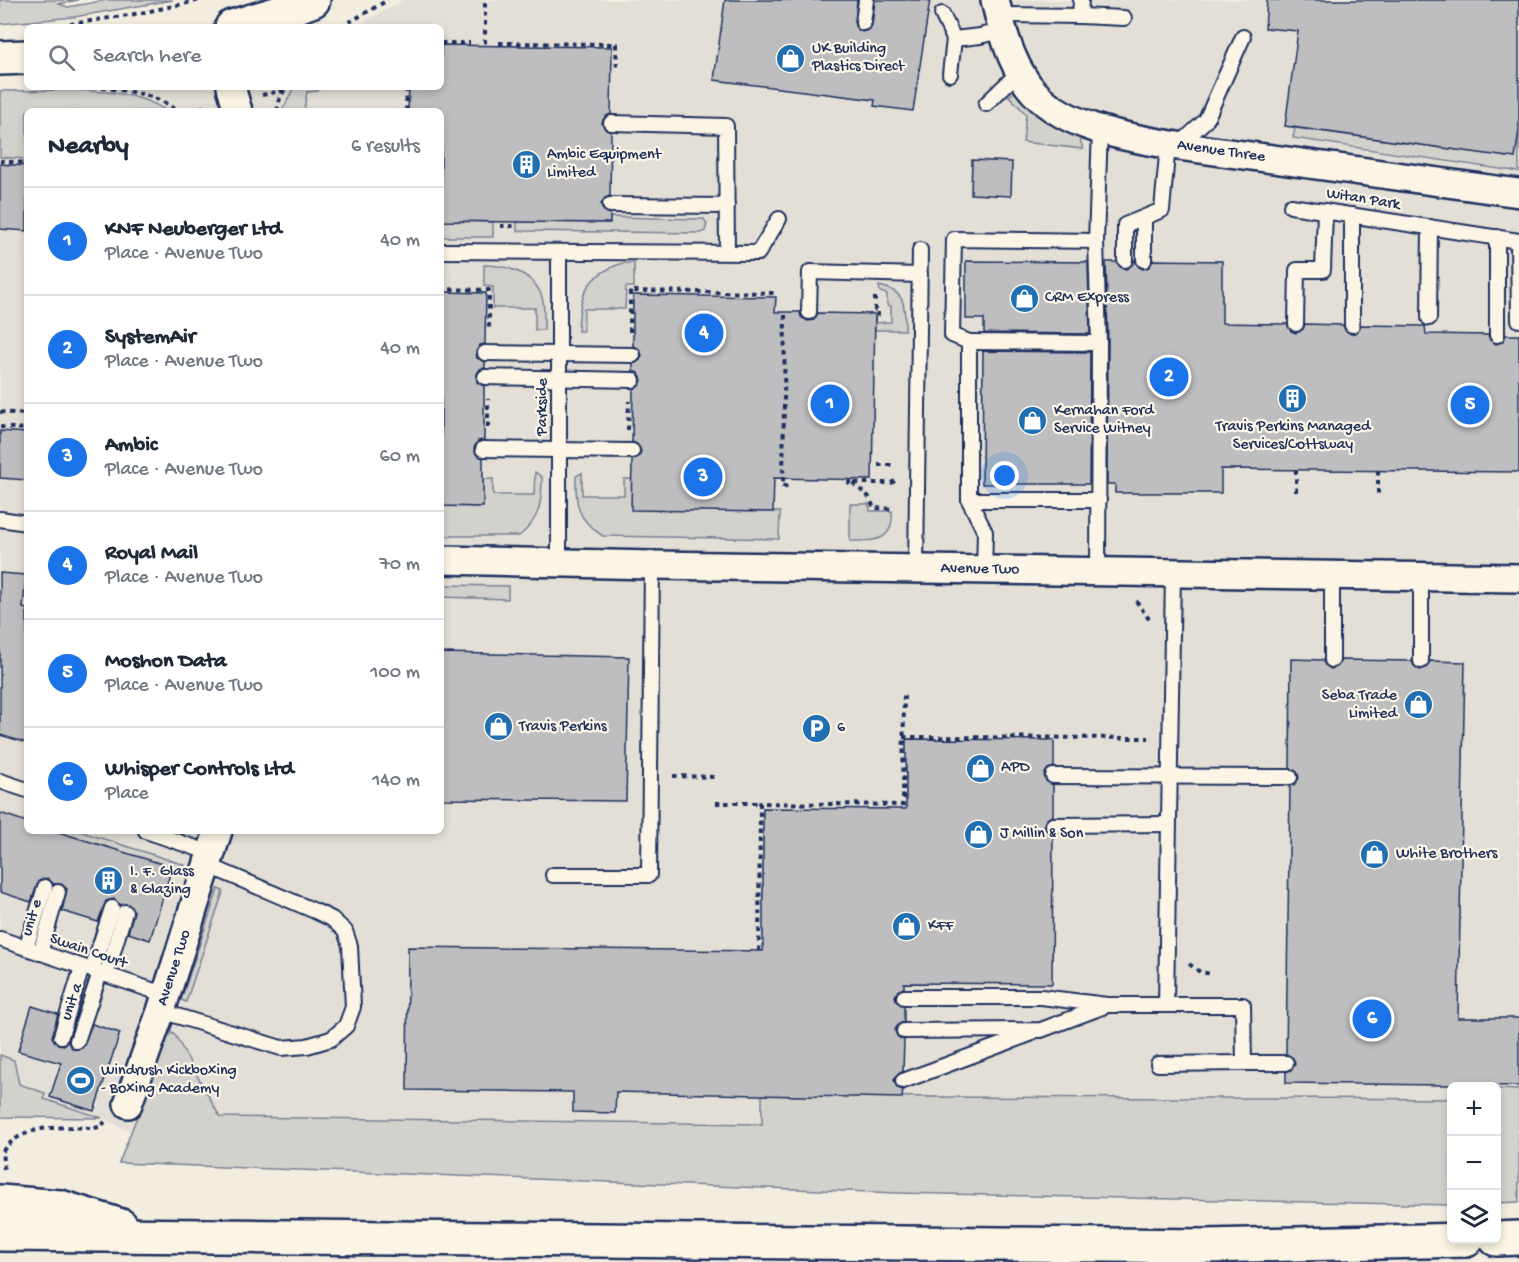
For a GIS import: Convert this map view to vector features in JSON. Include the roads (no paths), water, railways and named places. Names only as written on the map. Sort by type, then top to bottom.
[{"type":"main road","points":[[242,24],[313,0]]},
{"type":"main road","points":[[0,58],[24,57]]},
{"type":"main road","points":[[2,1186],[60,1207],[154,1236]]},
{"type":"main road","points":[[0,1234],[1194,1246],[1447,1239]]},
{"type":"main road","points":[[1501,1239],[1519,1238]]},
{"type":"street","name":"Avenue Three","points":[[999,15],[1020,71],[1036,93],[1049,105],[1068,116],[1100,129],[1137,139],[1173,145],[1519,193]]},
{"type":"street","points":[[232,90],[237,108]]},
{"type":"street","name":"Avenue Two","points":[[444,560],[1519,578]]},
{"type":"street","name":"Avenue Two","points":[[118,1110],[163,1003],[212,850]]},
{"type":"lane","points":[[863,23],[866,0]]},
{"type":"lane","points":[[1080,16],[1081,0]]},
{"type":"lane","points":[[942,14],[954,39],[950,74]]},
{"type":"lane","points":[[954,39],[980,36],[999,15],[1124,18]]},
{"type":"lane","points":[[1125,260],[1125,225],[1162,210],[1173,145],[1206,120],[1243,37]]},
{"type":"lane","points":[[986,104],[1020,71]]},
{"type":"lane","points":[[611,123],[726,126],[726,252]]},
{"type":"lane","points":[[1098,572],[1099,343],[1096,241],[1100,129]]},
{"type":"lane","points":[[610,205],[726,206]]},
{"type":"lane","name":"Witan Park","points":[[1291,206],[1519,241]]},
{"type":"lane","points":[[1296,324],[1297,270],[1323,270],[1325,211]]},
{"type":"lane","points":[[1352,216],[1352,325]]},
{"type":"lane","points":[[1144,218],[1144,260]]},
{"type":"lane","points":[[444,251],[758,253],[779,219]]},
{"type":"lane","points":[[1429,318],[1430,227]]},
{"type":"lane","points":[[1497,237],[1497,335]]},
{"type":"lane","points":[[1096,241],[954,239],[952,335],[969,342],[1099,343]]},
{"type":"lane","points":[[1519,241],[1519,320]]},
{"type":"lane","points":[[916,569],[920,250]]},
{"type":"lane","name":"Parkside","points":[[559,253],[559,562]]},
{"type":"lane","points":[[809,312],[810,272],[920,275]]},
{"type":"lane","points":[[969,342],[969,500],[985,532],[984,570]]},
{"type":"lane","points":[[487,347],[559,353],[633,355]]},
{"type":"lane","points":[[487,383],[559,379],[631,386]]},
{"type":"lane","points":[[486,443],[559,451],[630,445]]},
{"type":"lane","points":[[969,500],[1099,500]]},
{"type":"lane","points":[[0,519],[24,523]]},
{"type":"lane","points":[[554,875],[649,876],[652,565]]},
{"type":"lane","points":[[1166,1005],[1173,573]]},
{"type":"lane","points":[[1332,575],[1332,660]]},
{"type":"lane","points":[[1421,576],[1421,661]]},
{"type":"lane","points":[[1053,776],[1290,777]]},
{"type":"lane","points":[[0,781],[24,789]]},
{"type":"lane","points":[[1053,825],[1168,824]]},
{"type":"lane","name":"Swain Court","points":[[0,939],[95,971],[163,1003],[281,1048],[307,1047],[331,1039],[346,1026],[353,1007],[353,965],[345,931],[332,919],[212,850],[156,834]]},
{"type":"lane","points":[[26,948],[45,887]]},
{"type":"lane","name":"unit e","points":[[40,953],[58,892]]},
{"type":"lane","points":[[61,1036],[95,971],[119,910]]},
{"type":"lane","name":"unit a","points":[[77,1041],[95,971]]},
{"type":"lane","points":[[904,997],[1041,997],[1107,1005],[1243,1005],[1244,1063]]},
{"type":"lane","points":[[903,1081],[1107,1005]]},
{"type":"lane","points":[[904,1031],[1041,1030]]},
{"type":"lane","points":[[1158,1064],[1286,1063]]},
{"type":"place","name":"UK Building Plastics Direct","points":[[791,58]]},
{"type":"place","name":"Ambic Equipment Limited","points":[[526,164]]},
{"type":"place","name":"CRM Express","points":[[1024,298]]},
{"type":"place","name":"Royal Mail","points":[[704,333]]},
{"type":"place","name":"SystemAir","points":[[1169,377]]},
{"type":"place","name":"Travis Perkins Managed Services/Cottsway","points":[[1293,399]]},
{"type":"place","name":"KNF Neuberger Ltd","points":[[830,404]]},
{"type":"place","name":"Moshon Data","points":[[1470,405]]},
{"type":"place","name":"Kernahan Ford Service Witney","points":[[1033,420]]},
{"type":"place","name":"Ambic","points":[[703,477]]},
{"type":"place","name":"Seba Trade Limited","points":[[1418,705]]},
{"type":"place","name":"Travis Perkins","points":[[498,727]]},
{"type":"place","name":"6","points":[[816,728]]},
{"type":"place","name":"APD","points":[[980,768]]},
{"type":"place","name":"J Millin & Son","points":[[979,834]]},
{"type":"place","name":"White Brothers","points":[[1375,854]]},
{"type":"place","name":"I. F. Glass & Glazing","points":[[109,881]]},
{"type":"place","name":"KFF","points":[[907,926]]},
{"type":"place","name":"Whisper Controls Ltd","points":[[1372,1019]]},
{"type":"place","name":"Windrush Kickboxing - Boxing Academy","points":[[80,1080]]}]
